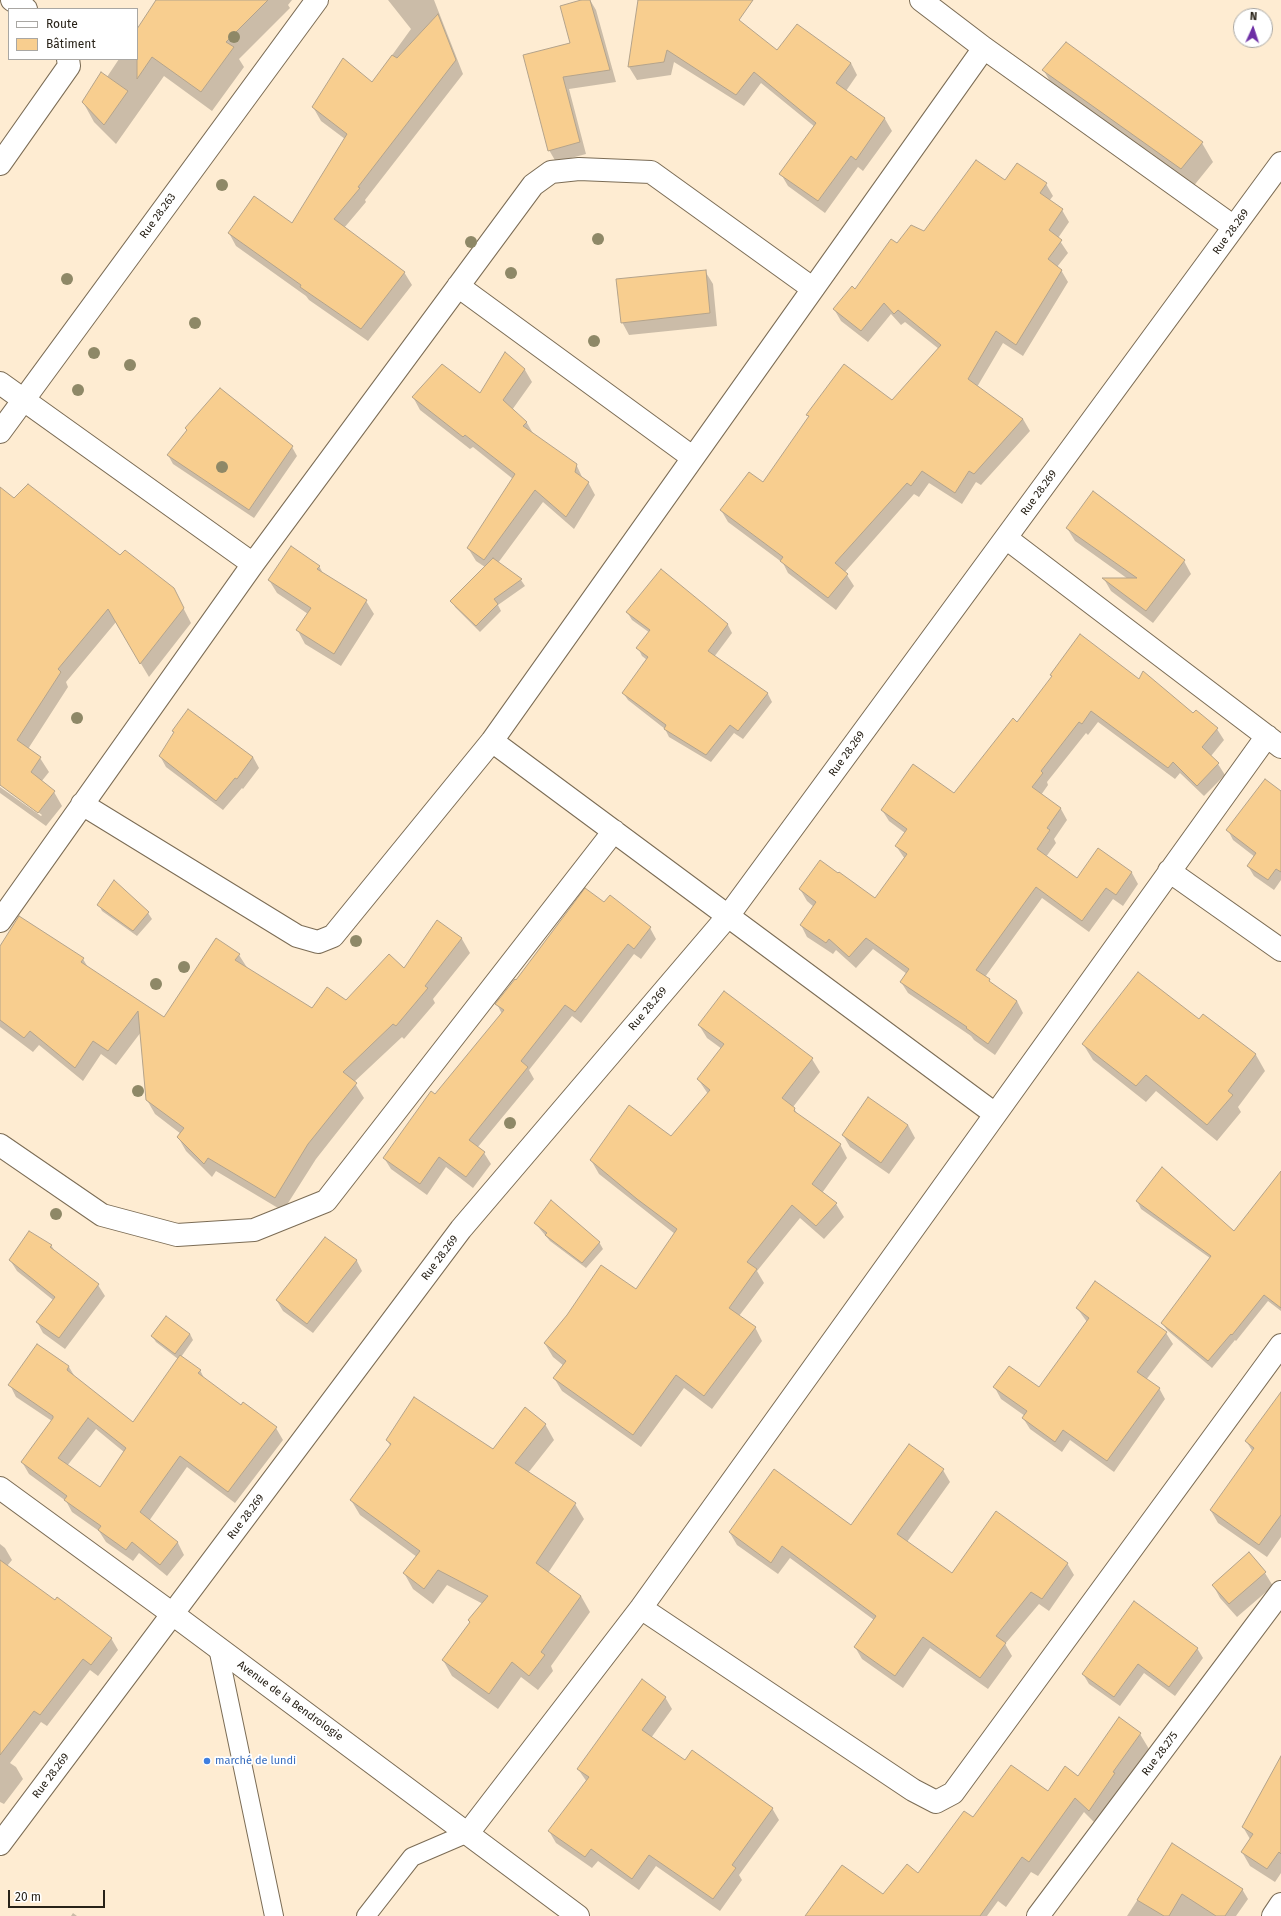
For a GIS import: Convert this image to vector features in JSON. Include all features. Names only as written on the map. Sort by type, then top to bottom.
[{"type":"street","points":[[12,0],[24,8]]},
{"type":"street","name":"Rue 28.263","points":[[0,432],[317,0]]},
{"type":"street","points":[[921,0],[984,48],[1234,227]]},
{"type":"street","points":[[82,804],[297,936],[318,942],[333,936],[492,741],[692,457],[984,48]]},
{"type":"street","points":[[0,164],[70,66],[68,60]]},
{"type":"street","name":"Rue 28.269","points":[[0,1844],[174,1614],[461,1229],[728,916],[1281,163]]},
{"type":"street","points":[[0,921],[254,564],[533,185],[551,172],[579,169],[651,172],[812,288]]},
{"type":"street","points":[[458,286],[692,457]]},
{"type":"street","points":[[0,383],[254,564]]},
{"type":"street","points":[[468,1833],[641,1608],[1169,871],[1274,741],[1006,538]]},
{"type":"street","points":[[492,741],[995,1114]]},
{"type":"street","points":[[0,1145],[102,1215],[177,1235],[254,1230],[326,1200],[614,831]]},
{"type":"street","points":[[1169,871],[1281,950]]},
{"type":"street","points":[[641,1608],[913,1790],[936,1802],[953,1793],[1281,1345]]},
{"type":"street","name":"Avenue de la Bendrologie","points":[[0,1488],[174,1614],[578,1916]]},
{"type":"street","name":"Rue 28.275","points":[[1038,1916],[1281,1592]]},
{"type":"street","points":[[1273,1916],[1281,1904]]},
{"type":"lane","points":[[218,1648],[274,1916]]},
{"type":"lane","points":[[366,1916],[412,1857],[468,1833]]},
{"type":"building","points":[[156,0],[268,0],[226,42],[234,47],[201,92],[152,57],[137,79],[138,27]]},
{"type":"building","points":[[581,0],[590,0],[610,70],[563,77],[580,142],[548,151],[523,55],[570,43],[560,6]]},
{"type":"building","points":[[638,0],[753,0],[739,20],[777,50],[797,24],[851,63],[836,83],[885,118],[856,160],[851,156],[818,201],[779,174],[816,123],[754,72],[736,95],[667,50],[664,62],[628,67]]},
{"type":"building","points":[[438,14],[456,60],[358,187],[360,188],[334,219],[405,272],[361,329],[300,287],[301,285],[228,233],[254,196],[292,223],[347,134],[312,107],[343,58],[372,82],[392,55],[397,58]]},
{"type":"building","points":[[1066,42],[1203,142],[1181,169],[1042,70]]},
{"type":"building","points":[[101,72],[128,91],[104,125],[82,102]]},
{"type":"building","points":[[976,160],[1005,180],[1017,163],[1047,183],[1040,193],[1063,209],[1049,230],[1062,240],[1048,259],[1062,270],[1016,345],[996,331],[968,379],[1023,419],[974,474],[969,471],[955,493],[922,471],[911,486],[907,483],[835,563],[848,574],[828,598],[780,561],[783,557],[720,510],[749,472],[763,482],[809,416],[806,415],[844,364],[892,400],[941,345],[898,310],[894,314],[884,303],[861,331],[833,309],[852,286],[855,289],[891,239],[897,243],[911,225],[924,231]]},
{"type":"building","points":[[706,270],[710,313],[621,323],[616,279]]},
{"type":"building","points":[[505,352],[525,369],[503,400],[527,422],[523,426],[577,464],[575,472],[589,482],[566,517],[535,490],[484,560],[467,548],[515,474],[465,435],[463,437],[412,397],[442,364],[480,393]]},
{"type":"building","points":[[220,388],[293,446],[249,510],[167,455],[187,430],[185,428]]},
{"type":"building","points":[[28,484],[120,555],[125,550],[174,588],[184,608],[140,664],[108,609],[58,669],[61,672],[17,740],[41,757],[31,772],[55,791],[38,813],[0,785],[0,487],[14,498]]},
{"type":"building","points":[[1093,491],[1185,560],[1146,611],[1102,578],[1137,578],[1066,528]]},
{"type":"building","points":[[291,546],[320,566],[317,569],[367,600],[334,654],[296,630],[311,608],[268,580]]},
{"type":"building","points":[[493,558],[522,579],[494,599],[498,604],[476,626],[450,601]]},
{"type":"building","points":[[661,569],[728,624],[708,651],[768,693],[738,731],[730,725],[706,755],[664,729],[666,725],[622,693],[648,657],[636,648],[650,630],[626,612]]},
{"type":"building","points":[[1080,634],[1139,679],[1143,671],[1193,713],[1196,710],[1218,728],[1202,747],[1219,763],[1197,786],[1173,762],[1168,768],[1091,711],[1082,724],[1079,722],[1041,771],[1043,773],[1032,787],[1061,808],[1047,828],[1050,830],[1037,849],[1077,878],[1098,848],[1132,872],[1116,895],[1106,888],[1082,921],[1036,887],[976,970],[990,979],[989,981],[1017,1001],[988,1044],[966,1028],[967,1027],[900,982],[909,969],[866,938],[849,957],[829,939],[826,943],[800,925],[816,902],[799,889],[820,860],[875,898],[907,854],[895,846],[907,829],[881,810],[913,764],[954,793],[1013,718],[1017,722],[1052,676],[1050,675]]},
{"type":"building","points":[[188,709],[253,757],[237,779],[235,778],[216,801],[159,756],[174,732],[172,731]]},
{"type":"building","points":[[1265,779],[1281,791],[1281,872],[1276,869],[1268,880],[1247,866],[1256,853],[1226,830]]},
{"type":"building","points":[[114,880],[149,912],[133,931],[97,905]]},
{"type":"building","points":[[585,888],[604,902],[610,895],[651,927],[634,949],[628,944],[575,1012],[565,1005],[521,1061],[528,1067],[469,1140],[485,1152],[466,1177],[439,1157],[420,1184],[383,1158],[431,1091],[435,1094],[504,1010],[495,1004],[515,979],[516,980]]},
{"type":"building","points":[[19,916],[84,958],[81,962],[164,1017],[216,938],[240,954],[235,960],[312,1008],[327,987],[346,1000],[389,954],[404,968],[437,920],[462,938],[425,986],[428,988],[396,1026],[393,1024],[343,1072],[357,1083],[308,1144],[275,1198],[208,1158],[204,1164],[177,1137],[184,1128],[146,1100],[138,1011],[108,1051],[93,1041],[75,1068],[30,1031],[24,1038],[0,1020],[0,946]]},
{"type":"building","points":[[1138,972],[1199,1019],[1203,1014],[1256,1054],[1228,1091],[1233,1095],[1207,1125],[1146,1075],[1136,1086],[1082,1044]]},
{"type":"building","points":[[724,991],[813,1058],[782,1098],[795,1108],[794,1111],[841,1144],[812,1184],[837,1203],[816,1226],[792,1205],[747,1262],[757,1269],[729,1308],[756,1327],[704,1396],[676,1375],[633,1435],[553,1378],[566,1361],[544,1343],[567,1315],[601,1265],[636,1289],[677,1229],[637,1199],[590,1160],[629,1105],[671,1136],[710,1090],[697,1079],[724,1044],[698,1025]]},
{"type":"building","points":[[868,1097],[908,1125],[881,1163],[842,1135]]},
{"type":"building","points":[[1162,1167],[1234,1231],[1281,1171],[1281,1308],[1264,1295],[1232,1335],[1231,1334],[1208,1361],[1161,1323],[1211,1256],[1136,1201]]},
{"type":"building","points":[[551,1200],[600,1242],[582,1263],[545,1235],[547,1233],[534,1223]]},
{"type":"building","points":[[29,1231],[52,1245],[50,1247],[99,1284],[59,1338],[36,1322],[55,1297],[9,1260]]},
{"type":"building","points":[[325,1237],[357,1260],[307,1324],[276,1300]]},
{"type":"building","points":[[1095,1281],[1167,1332],[1137,1372],[1160,1388],[1107,1461],[1063,1430],[1055,1442],[1022,1418],[1027,1411],[993,1387],[1009,1366],[1039,1387],[1089,1318],[1076,1308]]},
{"type":"building","points":[[166,1316],[190,1334],[175,1354],[151,1336]]},
{"type":"building","points":[[37,1344],[69,1366],[67,1370],[133,1422],[180,1355],[201,1370],[198,1373],[241,1405],[243,1402],[277,1427],[228,1492],[180,1456],[140,1512],[178,1542],[160,1565],[132,1542],[126,1550],[98,1530],[101,1526],[64,1500],[67,1496],[21,1462],[53,1416],[8,1385]],"holes":[[[88,1418],[126,1448],[100,1487],[58,1458]]]},
{"type":"building","points":[[1281,1392],[1281,1515],[1259,1545],[1210,1510],[1254,1448],[1245,1441]]},
{"type":"building","points":[[414,1397],[493,1449],[525,1407],[546,1424],[515,1463],[576,1503],[536,1563],[581,1596],[541,1652],[545,1655],[529,1676],[512,1662],[489,1694],[442,1660],[470,1622],[468,1620],[488,1596],[438,1570],[424,1589],[403,1573],[420,1551],[350,1500],[391,1444],[386,1440]]},
{"type":"building","points":[[909,1444],[944,1469],[897,1534],[952,1573],[996,1511],[1068,1563],[1042,1599],[1031,1592],[996,1636],[1006,1643],[980,1678],[923,1637],[895,1676],[854,1647],[876,1616],[782,1546],[771,1563],[729,1532],[774,1469],[851,1525]]},
{"type":"building","points":[[1249,1552],[1266,1572],[1229,1604],[1212,1585]]},
{"type":"building","points":[[0,1560],[55,1600],[57,1597],[112,1638],[91,1665],[83,1659],[40,1715],[34,1711],[0,1755]]},
{"type":"building","points":[[1134,1601],[1198,1648],[1169,1687],[1138,1664],[1114,1697],[1082,1674]]},
{"type":"building","points":[[642,1679],[666,1697],[642,1730],[685,1760],[692,1750],[773,1808],[732,1865],[736,1868],[713,1899],[649,1855],[632,1879],[591,1849],[585,1857],[548,1831],[589,1777],[577,1769]]},
{"type":"building","points":[[1119,1717],[1141,1733],[1113,1772],[1115,1773],[1089,1811],[1075,1798],[1029,1862],[1022,1857],[980,1916],[805,1916],[842,1865],[883,1894],[907,1864],[918,1873],[964,1811],[973,1817],[1011,1765],[1048,1791],[1065,1766],[1078,1776]]},
{"type":"building","points":[[1281,1756],[1281,1854],[1279,1852],[1267,1869],[1241,1852],[1253,1834],[1242,1827]]},
{"type":"building","points":[[1172,1843],[1243,1889],[1225,1916],[1216,1916],[1182,1894],[1169,1916],[1164,1916],[1137,1900]]},
{"type":"place","name":"marché de lundi","points":[[207,1761]]}]
